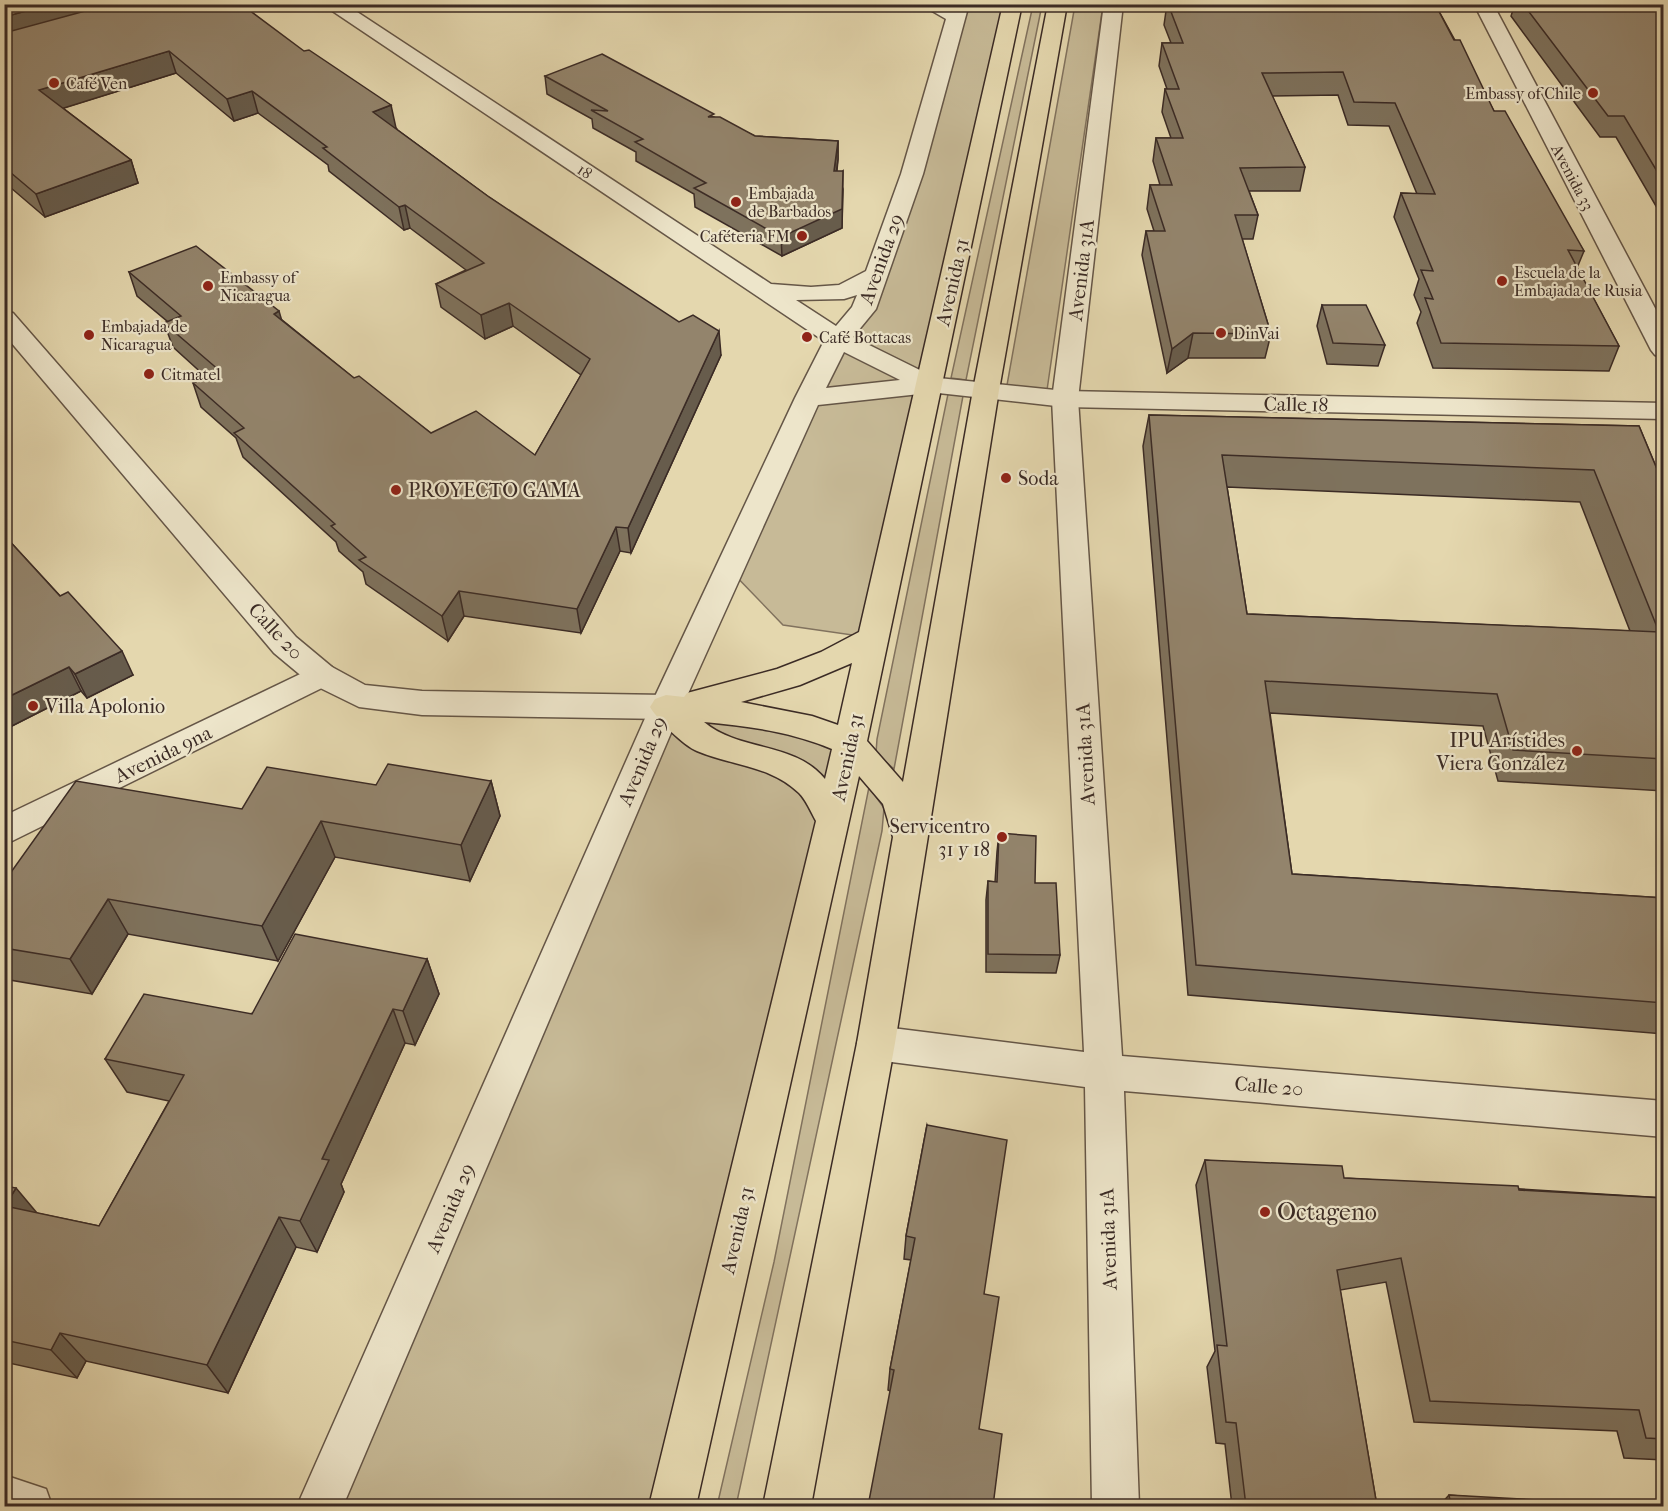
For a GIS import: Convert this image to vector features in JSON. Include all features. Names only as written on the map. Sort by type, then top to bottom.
[{"type":"main road","name":"Avenida 31","points":[[672,1506],[833,820],[1013,4]]},
{"type":"main road","points":[[787,1506],[876,1043],[909,834],[986,390],[1058,4]]},
{"type":"main road","points":[[666,707],[730,694],[803,672],[837,660],[873,638]]},
{"type":"main road","points":[[666,707],[754,716],[812,728],[850,743],[898,799],[909,834]]},
{"type":"main road","points":[[666,707],[706,742],[776,761],[793,771],[812,785],[833,820]]},
{"type":"street","name":"18","points":[[331,4],[838,339]]},
{"type":"street","points":[[929,4],[959,11]]},
{"type":"street","name":"Avenida 31A","points":[[1114,4],[1065,399],[1104,1072],[1116,1506]]},
{"type":"street","name":"Avenida 33","points":[[1483,4],[1664,350]]},
{"type":"street","name":"Avenida 29","points":[[320,1506],[666,707],[808,398],[838,339],[864,309],[912,174],[959,11]]},
{"type":"street","points":[[766,291],[811,294],[844,292],[876,275]]},
{"type":"street","name":"Calle 20","points":[[4,318],[285,645],[321,675],[359,696],[422,703],[666,707]]},
{"type":"street","name":"Calle 18","points":[[838,339],[929,385]]},
{"type":"street","name":"Calle 18","points":[[808,398],[929,385],[1065,399],[1664,411]]},
{"type":"street","name":"Avenida 9na","points":[[4,832],[321,675]]},
{"type":"street","name":"Calle 20","points":[[876,1043],[1104,1072],[1664,1119]]},
{"type":"street","points":[[4,1498],[28,1506]]},
{"type":"shaded area","points":[[960,5],[1013,5],[873,638],[783,625],[730,570],[865,309]]},
{"type":"shaded area","points":[[1033,5],[1042,5],[966,380],[951,378]]},
{"type":"shaded area","points":[[1075,5],[1103,5],[1047,390],[1007,385]]},
{"type":"shaded area","points":[[948,394],[963,396],[894,769],[876,753],[877,739]]},
{"type":"shaded area","points":[[666,707],[850,743],[672,1506],[320,1506]]},
{"type":"shaded area","points":[[869,787],[884,808],[882,831],[736,1506],[717,1506],[774,1262]]},
{"type":"building","points":[[4,4],[51,4],[4,17]]},
{"type":"building","points":[[111,4],[241,4],[304,51],[309,50],[391,105],[373,112],[489,197],[679,322],[693,315],[719,331],[628,528],[616,527],[577,609],[459,591],[442,616],[359,560],[366,557],[331,526],[335,524],[234,433],[244,428],[193,383],[220,371],[164,323],[181,316],[129,272],[196,246],[279,311],[274,314],[354,378],[359,376],[431,433],[476,411],[535,455],[590,359],[509,303],[481,315],[436,284],[484,263],[405,205],[399,207],[323,148],[327,147],[252,91],[227,99],[169,51],[39,90],[131,160],[36,194],[4,167],[4,33]]},
{"type":"building","points":[[1168,4],[1435,4],[1454,40],[1460,40],[1494,111],[1505,111],[1584,251],[1568,250],[1619,346],[1441,343],[1425,298],[1433,299],[1421,270],[1433,271],[1401,193],[1435,194],[1395,103],[1354,102],[1343,72],[1262,73],[1305,167],[1240,168],[1258,215],[1235,215],[1271,334],[1193,333],[1172,349],[1146,231],[1165,231],[1150,185],[1172,185],[1156,138],[1183,138],[1165,89],[1179,89],[1162,43],[1183,43]]},
{"type":"building","points":[[1523,4],[1664,4],[1664,183],[1624,116],[1608,116]]},
{"type":"building","points":[[602,54],[714,114],[708,117],[720,117],[755,136],[838,141],[834,171],[843,171],[842,209],[781,237],[694,188],[706,183],[635,142],[643,139],[591,110],[608,111],[545,76]]},
{"type":"building","points":[[1322,305],[1366,305],[1385,345],[1333,343]]},
{"type":"building","name":"IPU Arístides Viera González","points":[[1149,415],[1639,426],[1664,486],[1664,759],[1513,750],[1497,694],[1265,681],[1292,874],[1664,898],[1664,1003],[1196,965]],"holes":[[[1222,455],[1594,470],[1659,632],[1247,614]]]},
{"type":"building","points":[[4,535],[60,596],[68,592],[122,651],[75,674],[69,667],[4,699]]},
{"type":"building","points":[[388,764],[491,781],[461,845],[321,821],[262,926],[108,899],[70,959],[4,948],[4,882],[76,781],[242,809],[267,767],[376,785]]},
{"type":"building","points":[[999,833],[1036,836],[1035,883],[1056,883],[1060,955],[988,954],[988,881],[997,882]]},
{"type":"building","points":[[295,934],[427,959],[403,1011],[393,1009],[322,1159],[329,1160],[300,1221],[279,1217],[207,1365],[60,1333],[51,1350],[4,1340],[4,1186],[16,1188],[5,1206],[99,1226],[184,1075],[105,1059],[144,994],[252,1014]]},
{"type":"building","points":[[927,1125],[1007,1140],[984,1294],[999,1297],[979,1429],[1002,1434],[993,1506],[868,1506],[894,1370],[890,1369],[915,1238],[906,1236]]},
{"type":"building","points":[[1205,1160],[1342,1166],[1344,1178],[1518,1186],[1519,1190],[1664,1198],[1664,1439],[1646,1438],[1639,1410],[1430,1401],[1401,1258],[1337,1270],[1377,1506],[1246,1506],[1236,1423],[1226,1422],[1217,1345],[1227,1346]]},
{"type":"building","points":[[1449,1495],[1573,1502],[1574,1506],[1451,1506]]},
{"type":"place","name":"Café Ven","points":[[54,83]]},
{"type":"place","name":"Embassy of Chile","points":[[1593,93]]},
{"type":"place","name":"Embajada de Barbados","points":[[736,202]]},
{"type":"place","name":"Caféteria FM","points":[[802,236]]},
{"type":"place","name":"Escuela de la Embajada de Rusia","points":[[1502,281]]},
{"type":"place","name":"Embassy of Nicaragua","points":[[208,286]]},
{"type":"place","name":"DinVai","points":[[1221,333]]},
{"type":"place","name":"Embajada de Nicaragua","points":[[89,335]]},
{"type":"place","name":"Café Bottacas","points":[[807,337]]},
{"type":"place","name":"Citmatel","points":[[149,374]]},
{"type":"place","name":"Soda","points":[[1006,478]]},
{"type":"place","name":"PROYECTO GAMA","points":[[396,490]]},
{"type":"place","name":"Villa Apolonio","points":[[33,706]]},
{"type":"place","name":"IPU Arístides Viera González","points":[[1577,751]]},
{"type":"place","name":"Servicentro 31 y 18","points":[[1002,837]]},
{"type":"place","name":"Octageno","points":[[1265,1212]]}]
